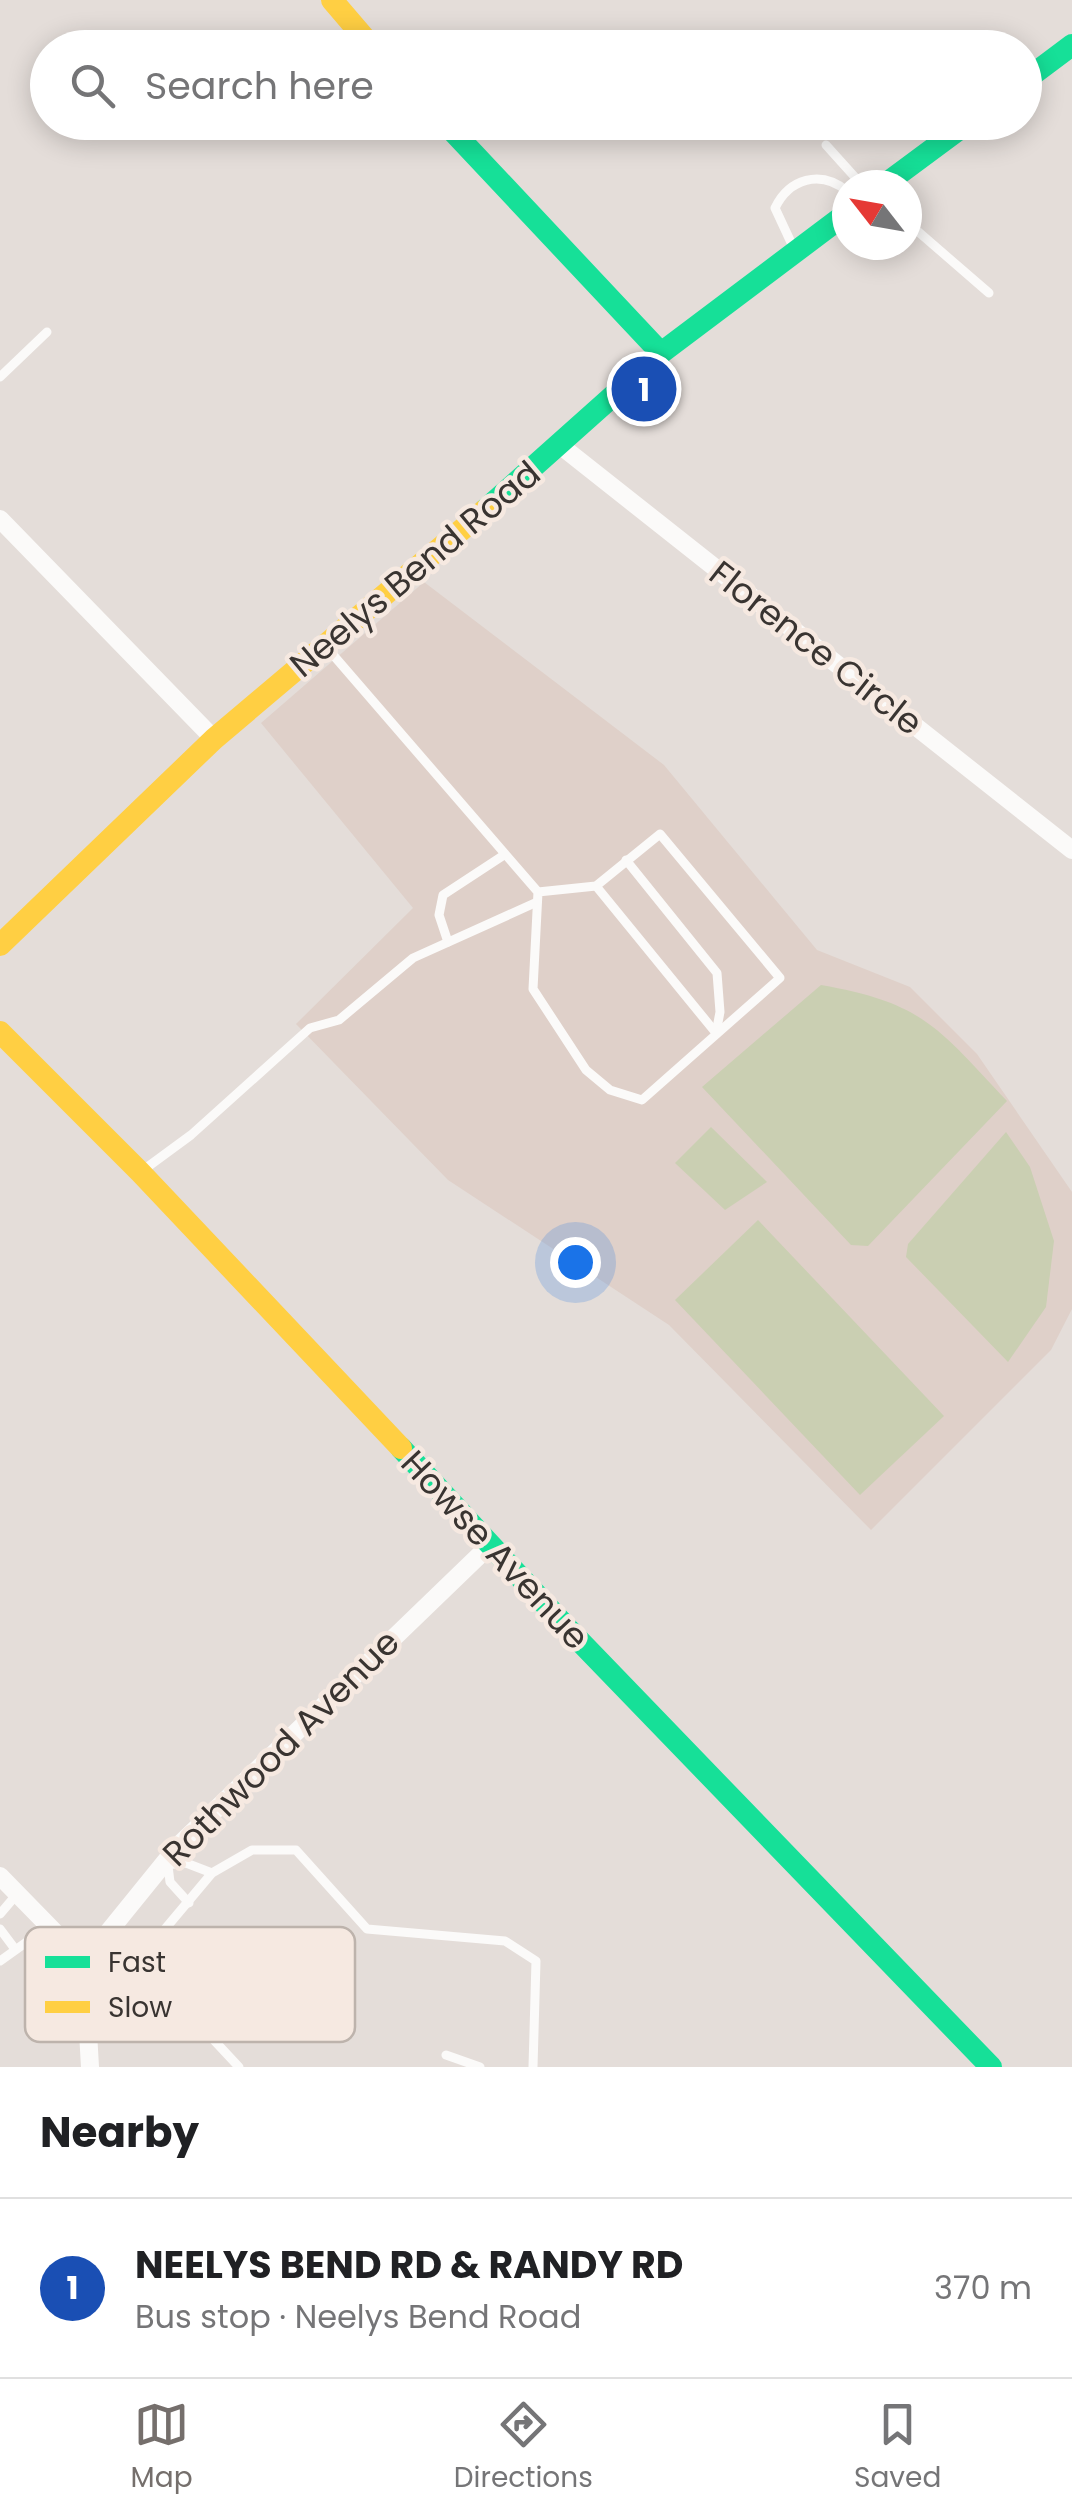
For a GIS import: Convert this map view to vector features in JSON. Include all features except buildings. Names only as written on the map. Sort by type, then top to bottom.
[{"type":"street","points":[[332,0],[358,30]]},
{"type":"street","points":[[1042,68],[1072,45]]},
{"type":"street","points":[[461,140],[662,353]]},
{"type":"street","points":[[900,170],[931,140]]},
{"type":"street","name":"Neelys Bend Road","points":[[0,945],[214,740],[561,446],[662,353],[832,224]]},
{"type":"street","name":"Florence Circle","points":[[561,446],[1072,850]]},
{"type":"street","points":[[0,519],[214,740]]},
{"type":"street","name":"Howse Avenue","points":[[0,1032],[140,1172],[490,1545],[991,2067]]},
{"type":"street","name":"Rothwood Avenue","points":[[113,1927],[165,1865],[490,1545]]},
{"type":"street","points":[[0,1876],[49,1926]]},
{"type":"street","points":[[88,2042],[90,2067]]},
{"type":"lane","points":[[826,145],[848,170]]},
{"type":"lane","points":[[796,251],[775,208],[784,189],[807,178],[832,182]]},
{"type":"lane","points":[[922,235],[989,293]]},
{"type":"lane","points":[[0,377],[47,332]]},
{"type":"lane","points":[[140,1172],[191,1135],[310,1028],[339,1020],[413,958],[538,897],[596,886],[660,834],[780,978],[642,1100],[610,1090],[586,1070],[533,989],[538,897],[325,646]]},
{"type":"lane","points":[[448,942],[440,915],[443,896],[504,855]]},
{"type":"lane","points":[[626,860],[717,973],[720,1012],[716,1033]]},
{"type":"lane","points":[[596,886],[716,1033]]},
{"type":"lane","points":[[168,1927],[212,1873],[252,1850],[296,1850],[367,1929],[505,1941],[536,1962],[533,2067]]},
{"type":"lane","points":[[189,1903],[170,1882],[165,1865],[186,1863],[212,1873]]},
{"type":"lane","points":[[0,1914],[17,1894]]},
{"type":"lane","points":[[0,1929],[15,1949]]},
{"type":"lane","points":[[0,1961],[25,1942]]},
{"type":"lane","points":[[216,2042],[240,2067]]},
{"type":"lane","points":[[446,2055],[480,2067]]},
{"type":"shaded area","points":[[424,582],[664,765],[817,950],[910,987],[977,1054],[1072,1192],[1072,1309],[1051,1350],[871,1530],[669,1325],[448,1180],[296,1024],[413,908],[261,723]]},
{"type":"green space","points":[[821,985],[884,1000],[927,1022],[1007,1101],[868,1246],[851,1245],[702,1087]]},
{"type":"green space","points":[[711,1127],[767,1182],[725,1210],[675,1163]]},
{"type":"green space","points":[[1006,1132],[1030,1167],[1054,1241],[1046,1307],[1008,1362],[906,1257],[908,1244]]},
{"type":"green space","points":[[758,1220],[944,1416],[860,1495],[675,1300]]},
{"type":"traffic: fast","points":[[1042,68],[1072,45]]},
{"type":"traffic: fast","points":[[461,140],[661,353]]},
{"type":"traffic: fast","points":[[904,170],[945,140]]},
{"type":"traffic: fast","points":[[485,510],[661,353],[832,224]]},
{"type":"traffic: fast","points":[[401,1448],[569,1630],[991,2067]]},
{"type":"traffic: slow","points":[[332,0],[358,30]]},
{"type":"traffic: slow","points":[[0,945],[214,739],[485,510]]},
{"type":"traffic: slow","points":[[0,1032],[140,1172],[401,1448]]},
{"type":"place","name":"NEELYS BEND RD & RANDY RD","points":[[644,389]]}]
